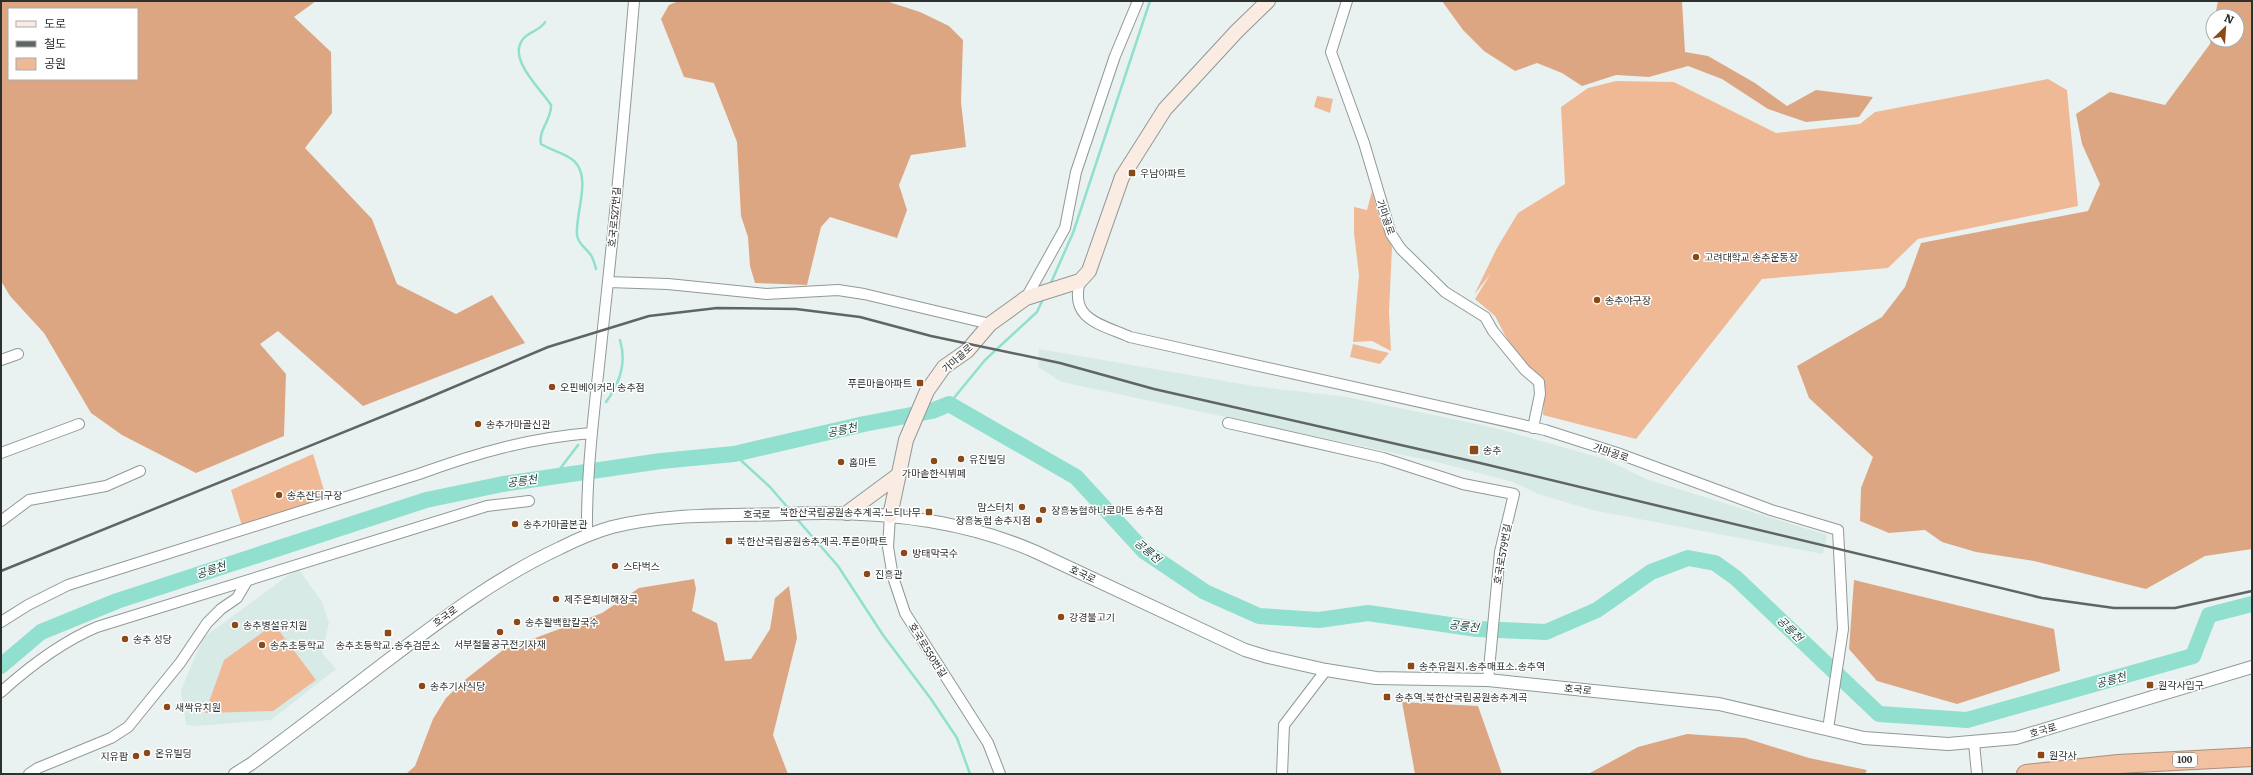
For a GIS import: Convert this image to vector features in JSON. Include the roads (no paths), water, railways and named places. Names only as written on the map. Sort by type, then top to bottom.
[{"type":"highway","name":"100","points":[[2026,774],[2118,764],[2252,757]]},
{"type":"main road","name":"가마골로","points":[[897,476],[906,440],[928,391],[944,367],[967,351],[990,324],[1026,298],[1076,282],[1089,271],[1122,177],[1165,109],[1237,31],[1268,1]]},
{"type":"main road","points":[[847,513],[897,476]]},
{"type":"main road","points":[[890,516],[897,476]]},
{"type":"street","name":"호국로527번길","points":[[587,536],[586,493],[591,433],[608,282],[634,1]]},
{"type":"street","points":[[1026,298],[1065,228],[1076,172],[1115,56],[1138,1]]},
{"type":"street","name":"가마골로","points":[[1347,1],[1331,52],[1364,143],[1391,234],[1400,249],[1445,292],[1485,317],[1493,332],[1525,370],[1539,382],[1540,394],[1533,428]]},
{"type":"street","points":[[608,282],[668,284],[766,294],[838,290],[864,294],[990,324]]},
{"type":"street","name":"가마골로","points":[[1076,282],[1078,307],[1086,316],[1130,337],[1533,428],[1613,452],[1771,510],[1838,530],[1843,629],[1842,648],[1828,729]]},
{"type":"street","points":[[1,360],[18,354]]},
{"type":"street","points":[[1,453],[79,424]]},
{"type":"street","name":"호국로579번길","points":[[1228,424],[1383,458],[1463,484],[1514,494],[1500,552],[1488,680]]},
{"type":"street","points":[[1,622],[28,605],[68,585],[412,476],[474,454],[534,440],[591,433]]},
{"type":"street","points":[[1,521],[29,500],[106,486],[140,471]]},
{"type":"street","points":[[1,692],[38,661],[78,635],[147,610],[247,581],[286,567],[487,506],[529,501]]},
{"type":"street","name":"호국로","points":[[235,774],[274,747],[449,613],[526,564],[587,536],[612,527],[662,519],[719,514],[847,513],[890,516],[965,528],[1011,541],[1245,650],[1268,657],[1326,670],[1376,678],[1488,680],[1719,704],[1864,738],[1935,744],[1974,743],[2016,738],[2252,667]]},
{"type":"street","name":"호국로550번길","points":[[890,516],[888,547],[893,577],[906,614],[988,743],[1000,774]]},
{"type":"street","points":[[29,774],[38,768],[111,738],[128,727],[180,663],[207,623],[221,609],[237,598],[247,581]]},
{"type":"street","points":[[1282,774],[1284,725],[1326,670]]},
{"type":"street","points":[[1974,743],[1977,774]]},
{"type":"waterway","points":[[1050,285],[1073,233],[1150,1]]},
{"type":"waterway","points":[[545,22],[543,25],[525,36],[519,47],[519,56],[527,74],[551,105],[551,110],[541,134],[541,144],[574,161],[582,176],[582,196],[577,235],[579,242],[592,257],[596,269]]},
{"type":"waterway","points":[[949,404],[985,360],[1037,312],[1044,297]]},
{"type":"waterway","points":[[606,402],[615,388],[621,372],[623,357],[620,340]]},
{"type":"waterway","name":"공릉천","points":[[1,666],[41,632],[117,601],[426,500],[503,484],[661,461],[734,454],[864,424],[932,411],[949,404],[1076,477],[1144,551],[1205,592],[1259,616],[1319,620],[1368,613],[1477,629],[1546,632],[1597,610],[1651,572],[1688,558],[1715,563],[1736,578],[1879,714],[1967,720],[2193,656],[2209,615],[2252,604]]},
{"type":"waterway","points":[[553,478],[578,445]]},
{"type":"waterway","points":[[734,454],[770,487],[789,509]]},
{"type":"waterway","points":[[796,518],[838,566],[883,635],[931,699],[957,738],[970,774]]},
{"type":"railway","points":[[1,571],[423,400],[548,347],[649,316],[717,308],[796,309],[860,317],[931,336],[1060,363],[1154,389],[1480,463],[2042,598],[2114,608],[2175,608],[2252,591]]},
{"type":"place","name":"우남아파트","points":[[1132,173]]},
{"type":"place","name":"고려대학교 송추운동장","points":[[1696,257]]},
{"type":"place","name":"송추야구장","points":[[1597,300]]},
{"type":"place","name":"푸른마을아파트","points":[[920,383]]},
{"type":"place","name":"오핀베이커리 송추점","points":[[552,387]]},
{"type":"place","name":"송추가마골신관","points":[[478,424]]},
{"type":"place","name":"송추","points":[[1474,450]]},
{"type":"place","name":"유진빌딩","points":[[961,459]]},
{"type":"place","name":"가마솥한식뷔페","points":[[934,461]]},
{"type":"place","name":"홈마트","points":[[841,462]]},
{"type":"place","name":"송추잔디구장","points":[[279,495]]},
{"type":"place","name":"맘스터치","points":[[1022,507]]},
{"type":"place","name":"장흥농협하나로마트 송추점","points":[[1043,510]]},
{"type":"place","name":"북한산국립공원송추계곡.느티나무","points":[[929,512]]},
{"type":"place","name":"장흥농협 송추지점","points":[[1039,520]]},
{"type":"place","name":"송추가마골본관","points":[[515,524]]},
{"type":"place","name":"북한산국립공원송추계곡.푸른아파트","points":[[729,541]]},
{"type":"place","name":"방태막국수","points":[[904,553]]},
{"type":"place","name":"스타벅스","points":[[615,566]]},
{"type":"place","name":"진흥관","points":[[867,574]]},
{"type":"place","name":"제주은희네해장국","points":[[556,599]]},
{"type":"place","name":"강경불고기","points":[[1061,617]]},
{"type":"place","name":"송추활백합칼국수","points":[[517,622]]},
{"type":"place","name":"송추병설유치원","points":[[235,625]]},
{"type":"place","name":"서부철물공구전기자재","points":[[500,632]]},
{"type":"place","name":"송추초등학교.송추검문소","points":[[388,633]]},
{"type":"place","name":"송추 성당","points":[[125,639]]},
{"type":"place","name":"송추초등학교","points":[[262,645]]},
{"type":"place","name":"송추유원지.송추매표소.송추역","points":[[1411,666]]},
{"type":"place","name":"원각사입구","points":[[2150,685]]},
{"type":"place","name":"송추기사식당","points":[[422,686]]},
{"type":"place","name":"송추역.북한산국립공원송추계곡","points":[[1387,697]]},
{"type":"place","name":"새싹유치원","points":[[167,707]]},
{"type":"place","name":"온유빌딩","points":[[147,753]]},
{"type":"place","name":"원각사","points":[[2041,755]]},
{"type":"place","name":"지유팜","points":[[136,756]]}]
